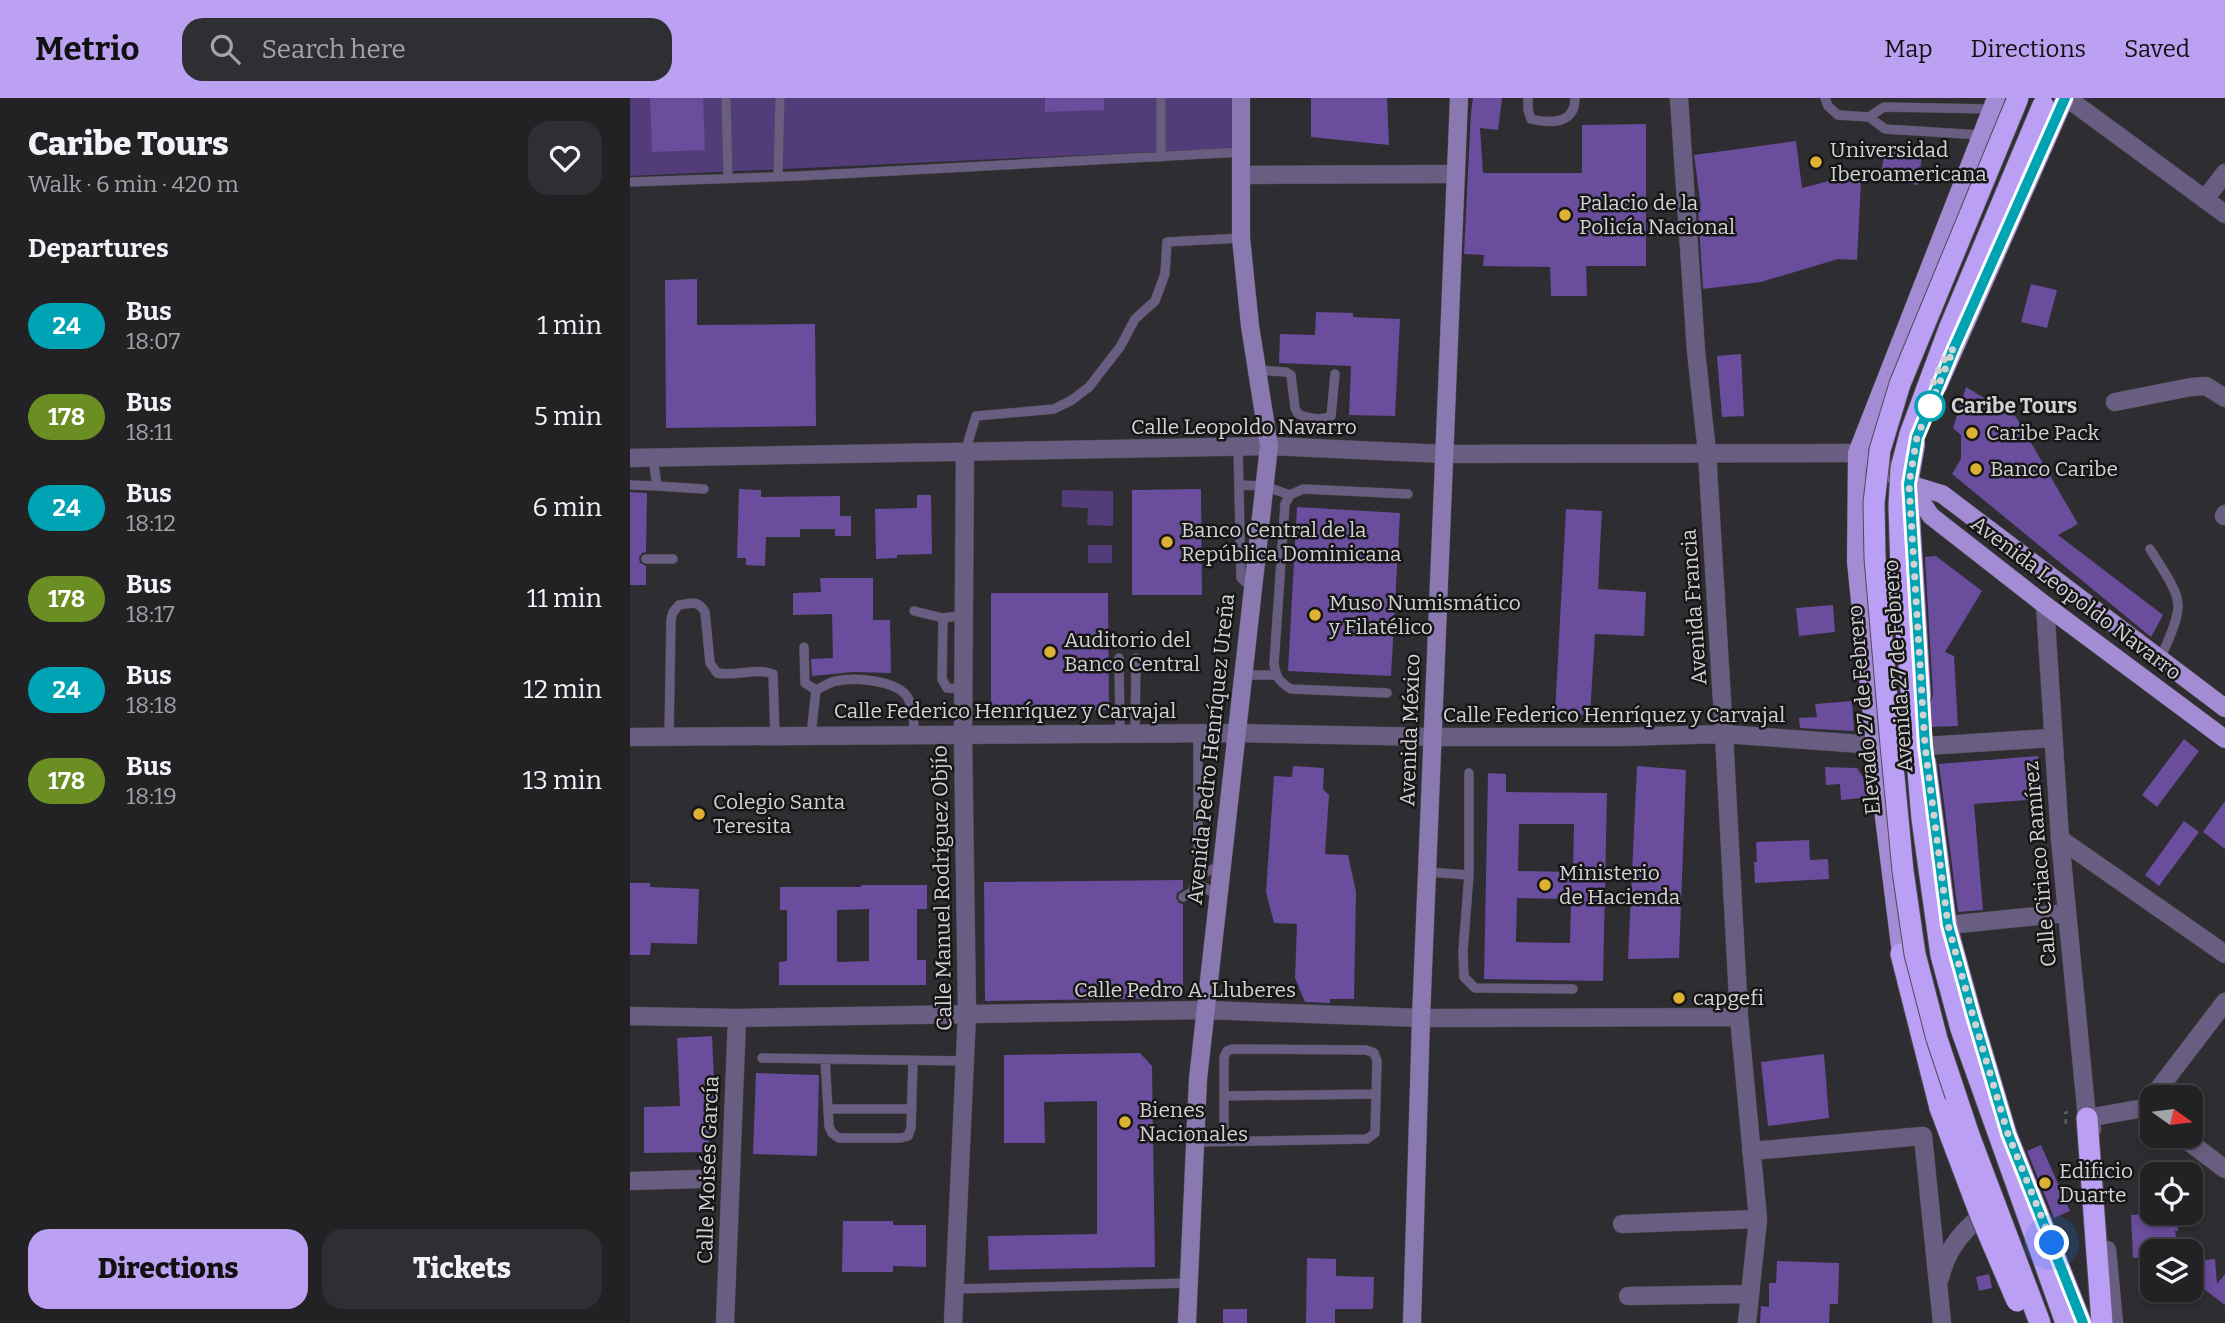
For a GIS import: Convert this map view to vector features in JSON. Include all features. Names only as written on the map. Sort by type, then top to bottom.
[{"type":"highway","name":"Elevado 27 de Febrero","points":[[2018,98],[1893,404],[1876,471],[1874,517],[1891,745],[1903,871],[1915,954],[1934,1029],[1970,1138],[2038,1323]]},
{"type":"highway","points":[[2045,100],[1949,329],[1915,421],[1902,468],[1899,506],[1900,570],[1922,819],[1941,955],[1961,1029],[2066,1323]]},
{"type":"highway","points":[[1901,954],[1940,1108],[1982,1219],[2028,1323]]},
{"type":"highway","points":[[2087,1118],[2102,1323]]},
{"type":"main road","name":"Avenida Pedro Henríquez Ureña","points":[[1187,1323],[1198,1079],[1269,446],[1241,238],[1241,98]]},
{"type":"main road","name":"Avenida México","points":[[1412,1323],[1421,1018],[1459,98]]},
{"type":"main road","name":"Avenida 27 de Febrero","points":[[2066,98],[1917,437],[1909,484],[1925,746],[1948,925],[2008,1134],[2083,1323]]},
{"type":"main road","name":"Avenida 27 de Febrero","points":[[1994,104],[1857,453],[1856,562],[1901,954],[1947,1091],[2038,1323]]},
{"type":"main road","points":[[1907,328],[1905,346],[1877,422],[1877,435],[1886,445],[1900,445],[1912,433],[1942,362],[1954,348]]},
{"type":"main road","name":"Avenida Leopoldo Navarro","points":[[1857,453],[1909,484],[1942,494],[2225,708]]},
{"type":"main road","name":"Avenida Leopoldo Navarro","points":[[1909,484],[1931,516],[2225,739]]},
{"type":"street","name":"Avenida Francia","points":[[1679,98],[1696,351],[1707,452],[1739,1017],[1758,1219],[1747,1323]]},
{"type":"street","points":[[2066,98],[2225,215]]},
{"type":"street","points":[[2205,199],[2225,173]]},
{"type":"street","points":[[1242,175],[1456,174]]},
{"type":"street","points":[[2115,402],[2198,386],[2206,386],[2225,398]]},
{"type":"street","name":"Calle Leopoldo Navarro","points":[[630,458],[1269,446],[1445,454],[1857,453]]},
{"type":"street","name":"Calle Manuel Rodríguez Objío","points":[[953,1323],[967,1013],[963,735],[965,452]]},
{"type":"street","name":"Calle Ciriaco Ramírez","points":[[2045,605],[2052,738],[2067,913],[2087,1118],[2096,1144],[2114,1323]]},
{"type":"street","name":"Calle Federico Henríquez y Carvajal","points":[[630,737],[1235,733],[1620,737],[1724,734],[1925,746],[2052,738]]},
{"type":"street","points":[[2060,839],[2225,954]]},
{"type":"street","points":[[1948,925],[2067,913]]},
{"type":"street","points":[[2166,1085],[2225,1002]]},
{"type":"street","name":"Calle Pedro A. Lluberes","points":[[630,1016],[737,1018],[1206,1010],[1421,1018],[1739,1017]]},
{"type":"street","name":"Calle Moisés García","points":[[725,1323],[737,1018]]},
{"type":"street","points":[[2087,1118],[2140,1112]]},
{"type":"street","points":[[1751,1151],[1923,1136],[1942,1323]]},
{"type":"street","points":[[2197,1148],[2225,1169]]},
{"type":"street","points":[[630,1181],[700,1179]]},
{"type":"street","points":[[1939,1285],[1951,1248],[1970,1225],[1994,1208]]},
{"type":"street","points":[[1622,1224],[1758,1219]]},
{"type":"street","points":[[1628,1296],[1750,1294]]},
{"type":"lane","points":[[726,98],[728,178]]},
{"type":"lane","points":[[778,175],[780,98]]},
{"type":"lane","points":[[1161,98],[1161,157]]},
{"type":"lane","points":[[1528,98],[1531,119],[1541,121],[1566,119],[1572,113],[1574,98]]},
{"type":"lane","points":[[1825,98],[1828,106],[1838,115],[1869,117],[1885,129],[1981,135]]},
{"type":"lane","points":[[1869,117],[1884,107],[1994,104]]},
{"type":"lane","points":[[630,182],[800,176],[1242,152]]},
{"type":"lane","points":[[965,452],[976,416],[1054,409],[1089,387],[1120,347],[1135,319],[1154,301],[1165,274],[1167,242],[1241,238]]},
{"type":"lane","points":[[1257,370],[1286,372],[1291,375],[1298,414],[1325,419],[1331,416],[1333,409],[1335,374]]},
{"type":"lane","points":[[1238,447],[1241,578],[1252,589]]},
{"type":"lane","points":[[653,458],[657,486]]},
{"type":"lane","points":[[630,485],[704,489]]},
{"type":"lane","points":[[1239,485],[1264,486],[1290,495]]},
{"type":"lane","points":[[1387,693],[1291,688],[1281,684],[1276,675],[1274,664],[1285,504],[1290,495],[1303,489],[1408,494]]},
{"type":"lane","points":[[2150,549],[2174,590],[2179,605],[2160,659]]},
{"type":"lane","points":[[646,559],[673,559]]},
{"type":"lane","points":[[669,736],[671,620],[678,605],[695,602],[701,605],[705,612],[710,663],[717,673],[728,675],[766,671],[773,674],[775,735]]},
{"type":"lane","points":[[914,611],[943,618],[965,615]]},
{"type":"lane","points":[[943,618],[942,679],[947,688],[964,688]]},
{"type":"lane","points":[[804,647],[805,683],[816,690]]},
{"type":"lane","points":[[1119,658],[1128,734]]},
{"type":"lane","points":[[1128,734],[1136,658]]},
{"type":"lane","points":[[1242,675],[1276,675]]},
{"type":"lane","points":[[816,690],[837,681],[876,681],[892,685],[906,695],[914,714],[914,735]]},
{"type":"lane","points":[[811,735],[816,690]]},
{"type":"lane","points":[[1183,897],[1192,892],[1197,880],[1198,733]]},
{"type":"lane","points":[[1469,773],[1469,875],[1463,951],[1464,977],[1475,988],[1573,989]]},
{"type":"lane","points":[[1197,880],[1221,866]]},
{"type":"lane","points":[[1427,872],[1469,875]]},
{"type":"lane","points":[[1197,880],[1218,895]]},
{"type":"lane","points":[[1195,1142],[1367,1139],[1375,1133],[1377,1061],[1374,1053],[1366,1050],[1227,1051],[1224,1057],[1224,1141]]},
{"type":"lane","points":[[762,1058],[965,1060]]},
{"type":"lane","points":[[825,1059],[832,1133],[839,1138],[908,1136],[911,1128],[913,1060]]},
{"type":"lane","points":[[1224,1096],[1376,1094]]},
{"type":"lane","points":[[828,1109],[912,1109]]},
{"type":"lane","points":[[955,1289],[1189,1283]]},
{"type":"shaded area","points":[[630,98],[1236,98],[1237,148],[630,176]]},
{"type":"shaded area","points":[[1062,490],[1113,491],[1113,526],[1087,525],[1088,508],[1062,507]]},
{"type":"shaded area","points":[[1088,545],[1112,545],[1112,563],[1088,563]]},
{"type":"building","points":[[650,98],[703,98],[705,150],[652,152]]},
{"type":"building","points":[[1045,98],[1104,98],[1104,110],[1045,112]]},
{"type":"building","points":[[1311,98],[1387,98],[1389,145],[1311,137]]},
{"type":"building","name":"Palacio de la Policía Nacional","points":[[1473,98],[1502,98],[1498,130],[1480,128],[1483,173],[1582,173],[1582,125],[1646,124],[1646,266],[1586,266],[1587,296],[1551,296],[1550,267],[1483,266],[1484,255],[1464,254]]},
{"type":"building","points":[[1796,141],[1802,188],[1832,180],[1861,182],[1857,260],[1838,259],[1761,282],[1703,289],[1698,208],[1701,207],[1694,155]]},
{"type":"building","points":[[1885,150],[1922,156],[1918,185],[1880,178]]},
{"type":"building","points":[[697,279],[697,325],[815,324],[816,426],[666,428],[665,280]]},
{"type":"building","points":[[2031,284],[2057,290],[2047,328],[2021,322]]},
{"type":"building","points":[[1316,312],[1400,319],[1395,416],[1349,415],[1351,366],[1279,363],[1280,334],[1315,335]]},
{"type":"building","points":[[1741,354],[1744,416],[1722,417],[1717,356]]},
{"type":"building","points":[[1966,387],[2016,417],[2078,524],[2058,535],[2163,615],[2151,637],[1952,474],[1961,459],[1961,435],[1953,428]]},
{"type":"building","points":[[739,489],[761,490],[761,497],[840,496],[840,516],[851,516],[851,536],[835,536],[835,529],[800,529],[800,537],[766,537],[765,566],[746,565],[746,558],[737,558]]},
{"type":"building","name":"Banco Central de la República Dominicana","points":[[1201,489],[1202,595],[1132,595],[1132,490]]},
{"type":"building","points":[[630,492],[647,493],[646,552],[639,558],[640,563],[646,566],[646,585],[630,585]]},
{"type":"building","points":[[917,495],[931,495],[932,554],[897,555],[897,558],[876,559],[875,509],[917,508]]},
{"type":"building","points":[[1297,507],[1400,513],[1391,676],[1288,671]]},
{"type":"building","points":[[1566,509],[1602,511],[1598,589],[1646,592],[1644,636],[1595,634],[1590,715],[1555,713]]},
{"type":"building","points":[[1936,556],[1982,591],[1945,652],[1954,656],[1958,726],[1930,727],[1929,705],[1933,695],[1925,557]]},
{"type":"building","points":[[820,578],[873,578],[873,620],[890,620],[891,673],[853,672],[812,676],[811,659],[833,658],[832,614],[793,615],[793,593],[821,592]]},
{"type":"building","name":"Auditorio del Banco Central","points":[[991,593],[1108,593],[1109,710],[991,711]]},
{"type":"building","points":[[1833,605],[1835,632],[1799,636],[1796,608]]},
{"type":"building","points":[[1852,701],[1854,731],[1800,728],[1799,718],[1817,717],[1815,704]]},
{"type":"building","points":[[2184,739],[2199,751],[2157,807],[2142,795]]},
{"type":"building","points":[[2038,756],[2039,799],[1974,804],[1983,910],[1958,912],[1939,764]]},
{"type":"building","points":[[1293,766],[1324,768],[1323,789],[1329,795],[1325,854],[1348,855],[1356,892],[1354,999],[1330,999],[1330,1003],[1305,1002],[1295,978],[1297,924],[1274,923],[1266,892],[1274,776],[1292,777]]},
{"type":"building","points":[[1637,766],[1686,770],[1679,958],[1628,959]]},
{"type":"building","points":[[1825,767],[1857,768],[1869,786],[1869,797],[1841,800],[1840,784],[1826,785]]},
{"type":"building","name":"Ministerio de Hacienda","points":[[1488,773],[1506,774],[1506,792],[1607,793],[1603,981],[1484,979]],"holes":[[[1519,824],[1574,824],[1573,872],[1518,871]],[[1517,898],[1571,899],[1570,943],[1516,942]]]},
{"type":"building","points":[[2225,801],[2225,849],[2203,832]]},
{"type":"building","points":[[2184,821],[2199,832],[2159,886],[2145,875]]},
{"type":"building","points":[[1809,840],[1810,860],[1828,859],[1829,879],[1755,883],[1756,842]]},
{"type":"building","points":[[1183,880],[1183,889],[1177,893],[1176,898],[1183,904],[1183,998],[985,1001],[984,882]]},
{"type":"building","points":[[630,883],[650,883],[650,887],[699,889],[697,944],[651,943],[650,955],[630,955]]},
{"type":"building","points":[[927,885],[927,909],[917,909],[917,960],[926,960],[926,985],[779,985],[779,962],[787,961],[787,910],[780,910],[780,887]],"holes":[[[869,909],[869,961],[837,962],[837,910]]]},
{"type":"building","points":[[712,1036],[715,1102],[710,1102],[709,1152],[644,1153],[644,1107],[680,1106],[677,1038]]},
{"type":"building","name":"Bienes Nacionales","points":[[1140,1053],[1152,1066],[1155,1267],[989,1270],[988,1236],[1097,1234],[1097,1101],[1044,1102],[1045,1143],[1004,1143],[1004,1055]]},
{"type":"building","points":[[1824,1054],[1829,1118],[1768,1126],[1761,1062]]},
{"type":"building","points":[[756,1073],[819,1075],[817,1156],[753,1154]]},
{"type":"building","name":"Edificio Duarte","points":[[2041,1145],[2070,1211],[2054,1218],[2027,1151]]},
{"type":"building","points":[[2140,1214],[2140,1225],[2177,1225],[2176,1239],[2140,1239],[2140,1258],[2133,1258],[2131,1215]]},
{"type":"building","points":[[843,1221],[893,1221],[893,1225],[926,1225],[926,1267],[893,1266],[893,1272],[842,1272]]},
{"type":"building","points":[[1307,1258],[1336,1259],[1336,1276],[1374,1277],[1373,1309],[1335,1309],[1335,1323],[1306,1323]]},
{"type":"building","points":[[2215,1259],[2217,1284],[2225,1274],[2225,1305],[2203,1288],[2203,1260]]},
{"type":"building","points":[[1777,1261],[1839,1263],[1838,1304],[1830,1304],[1829,1323],[1760,1323],[1761,1306],[1769,1307],[1769,1283],[1776,1283]]},
{"type":"building","points":[[1989,1274],[1992,1288],[1979,1291],[1976,1277]]},
{"type":"building","points":[[1223,1309],[1247,1309],[1247,1323],[1223,1323]]},
{"type":"bus line","name":"24","points":[[2065,98],[1917,437],[1909,484],[1925,746],[1948,925],[2008,1134],[2083,1323]]},
{"type":"place","name":"Universidad Iberoamericana","points":[[1816,162]]},
{"type":"place","name":"Palacio de la Policía Nacional","points":[[1565,215]]},
{"type":"place","name":"Caribe Tours","points":[[1930,406]]},
{"type":"place","name":"Caribe Pack","points":[[1972,433]]},
{"type":"place","name":"Banco Caribe","points":[[1976,469]]},
{"type":"place","name":"Banco Central de la República Dominicana","points":[[1167,542]]},
{"type":"place","name":"Muso Numismático y Filatélico","points":[[1315,615]]},
{"type":"place","name":"Auditorio del Banco Central","points":[[1050,652]]},
{"type":"place","name":"Colegio Santa Teresita","points":[[699,814]]},
{"type":"place","name":"Ministerio de Hacienda","points":[[1545,885]]},
{"type":"place","name":"capgefi","points":[[1679,998]]},
{"type":"place","name":"Bienes Nacionales","points":[[1125,1122]]},
{"type":"place","name":"Edificio Duarte","points":[[2045,1183]]},
{"type":"route","points":[[1930,406],[1922,409],[1942,362],[1954,348],[1917,437],[1909,484],[1925,746],[1948,925],[2008,1134],[2052,1243]]}]
